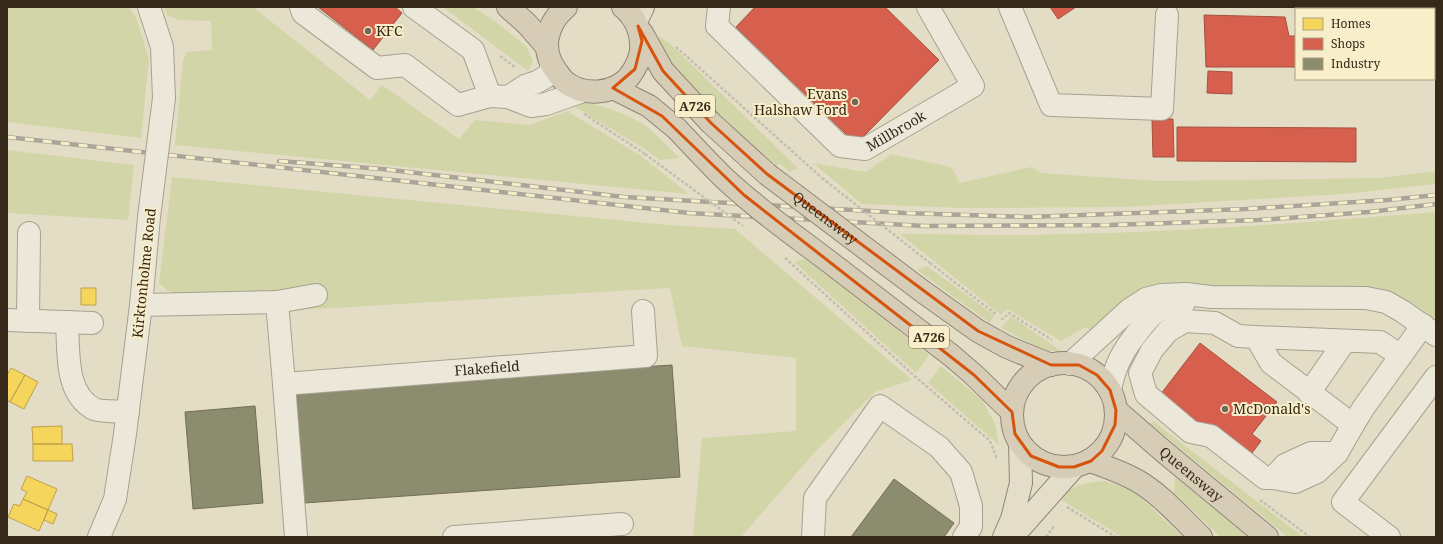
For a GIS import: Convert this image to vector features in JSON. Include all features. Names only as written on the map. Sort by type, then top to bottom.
[{"type":"highway","name":"A726","points":[[508,7],[527,24],[549,56],[564,82],[583,91],[598,92],[613,88],[625,81],[635,70],[641,56],[642,41],[635,16]]},
{"type":"highway","points":[[549,56],[548,35],[552,23],[559,13],[566,7]]},
{"type":"highway","name":"Queensway","points":[[635,16],[663,71],[711,123],[767,174],[922,291],[978,331],[1007,347],[1060,364]]},
{"type":"highway","name":"A726","points":[[613,88],[649,106],[677,129],[729,182],[952,356],[974,374],[1012,412]]},
{"type":"highway","name":"A726","points":[[1060,364],[1079,366],[1097,375],[1113,400]]},
{"type":"highway","points":[[1060,364],[1034,372],[1024,382],[1016,394],[1012,412],[1012,423],[1020,444],[1031,456],[1044,464],[1059,467],[1082,464],[1126,474],[1153,492],[1201,537]]},
{"type":"highway","points":[[1082,464],[1102,451],[1111,439],[1115,425],[1113,400]]},
{"type":"highway","name":"Queensway","points":[[1113,400],[1169,456],[1267,537]]},
{"type":"main road","points":[[1004,537],[1012,518],[1021,483],[1020,444]]},
{"type":"main road","points":[[1012,537],[1047,496],[1082,464]]},
{"type":"street","name":"Kirktonholme Road","points":[[98,537],[115,499],[128,412],[141,305],[149,218],[164,98],[162,47],[149,7]]},
{"type":"street","points":[[301,7],[303,13],[377,68],[405,65],[458,105],[499,96],[537,82],[552,73],[549,56]]},
{"type":"street","points":[[414,7],[473,50],[499,96],[532,106],[546,104],[583,91]]},
{"type":"street","name":"Millbrook","points":[[719,7],[717,26],[840,146],[865,149],[973,86],[928,7]]},
{"type":"street","points":[[1010,7],[1052,105],[1162,109],[1167,15]]},
{"type":"street","points":[[29,233],[18,321],[92,323]]},
{"type":"street","points":[[1060,364],[1129,310],[1146,299],[1161,295],[1186,294],[1211,297],[1366,298],[1386,302],[1430,330],[1401,356],[1364,407],[1336,453],[1311,453],[1285,465],[1273,478],[1265,478],[1211,436],[1191,432],[1146,394],[1140,373],[1152,350],[1168,331],[1185,321],[1215,323],[1238,336],[1380,342],[1401,356]]},
{"type":"street","points":[[141,305],[277,302],[316,295]]},
{"type":"street","points":[[1113,400],[1113,374],[1118,361],[1126,346],[1154,314],[1166,307],[1211,297]]},
{"type":"street","points":[[277,302],[296,537]]},
{"type":"street","name":"Flakefield","points":[[284,384],[646,356],[643,311]]},
{"type":"street","points":[[68,322],[70,368],[74,387],[81,398],[95,409],[128,412]]},
{"type":"street","points":[[1256,337],[1271,363],[1353,425]]},
{"type":"street","points":[[1309,393],[1345,341]]},
{"type":"street","points":[[1389,537],[1343,502],[1436,377]]},
{"type":"street","points":[[813,537],[815,498],[880,406],[939,447],[961,472],[971,506],[971,527],[964,537]]},
{"type":"street","points":[[454,537],[622,524]]},
{"type":"path","points":[[672,43],[822,178],[1003,319]]},
{"type":"path","points":[[560,98],[645,154],[747,229]]},
{"type":"path","points":[[784,257],[918,379],[990,441],[998,464]]},
{"type":"path","points":[[1047,496],[1116,537]]},
{"type":"highlighted area","points":[[638,26],[663,71],[711,123],[767,174],[978,331],[1051,365],[1079,365],[1097,375],[1110,390],[1116,410],[1115,425],[1102,451],[1091,461],[1074,467],[1059,467],[1031,456],[1015,434],[1012,412],[974,375],[744,195],[662,116],[613,88],[635,69],[642,41]]},
{"type":"green space","points":[[7,7],[129,7],[136,17],[149,60],[141,138],[7,122]]},
{"type":"green space","points":[[165,7],[253,7],[370,100],[382,85],[459,139],[475,120],[530,125],[567,111],[641,156],[689,194],[175,145],[183,61],[187,52],[212,50],[211,21],[179,20],[167,15]]},
{"type":"green space","points":[[443,7],[473,7],[496,22],[526,46],[533,61],[528,71]]},
{"type":"green space","points":[[659,37],[668,42],[798,168],[789,172],[779,163],[777,166],[733,129],[692,88],[663,54]]},
{"type":"green space","points":[[584,103],[615,110],[643,124],[657,135],[680,158],[660,160],[645,149],[573,106]]},
{"type":"green space","points":[[7,150],[134,165],[128,220],[7,213]]},
{"type":"green space","points":[[891,154],[951,167],[960,183],[1031,167],[1042,173],[1157,181],[1378,178],[1436,171],[1436,184],[1344,194],[1123,207],[962,208],[862,204],[813,163],[866,172]]},
{"type":"green space","points":[[172,177],[668,225],[735,229],[912,380],[875,392],[816,451],[741,537],[693,537],[702,438],[796,431],[796,358],[682,346],[670,288],[232,314],[167,290],[159,283]]},
{"type":"green space","points":[[1436,212],[1436,327],[1380,291],[1147,287],[1126,303],[1095,335],[1086,327],[1061,341],[1007,309],[1001,315],[900,234],[1023,235],[1110,233],[1204,229]]},
{"type":"green space","points":[[805,259],[929,355],[916,373],[794,262]]},
{"type":"green space","points":[[927,266],[994,315],[990,323],[917,270]]},
{"type":"green space","points":[[1011,316],[1061,351],[1049,351],[1001,328]]},
{"type":"green space","points":[[941,366],[982,400],[995,424],[999,445],[928,383]]},
{"type":"green space","points":[[1153,421],[1303,537],[1288,537],[1150,424]]},
{"type":"green space","points":[[1175,477],[1248,537],[1221,537],[1174,493]]},
{"type":"green space","points":[[1104,481],[1126,488],[1140,497],[1183,537],[1122,537],[1058,498],[1074,487]]},
{"type":"building: Homes","points":[[81,288],[96,288],[96,305],[81,305]]},
{"type":"building: Homes","points":[[11,368],[25,375],[10,402],[7,400],[7,375]]},
{"type":"building: Homes","points":[[25,375],[38,382],[24,409],[10,402]]},
{"type":"building: Homes","points":[[62,426],[62,444],[33,444],[32,427]]},
{"type":"building: Homes","points":[[33,444],[72,444],[73,461],[33,461]]},
{"type":"building: Homes","points":[[27,476],[57,489],[48,510],[23,499],[27,492],[21,489]]},
{"type":"building: Homes","points":[[23,499],[48,510],[39,531],[8,517],[14,504],[20,506]]},
{"type":"building: Homes","points":[[48,510],[57,514],[53,524],[44,520]]},
{"type":"building: Shops","name":"KFC","points":[[318,7],[395,7],[402,13],[373,50]]},
{"type":"building: Shops","name":"Evans Halshaw Ford","points":[[755,7],[885,7],[939,60],[856,144],[736,27]]},
{"type":"building: Shops","points":[[1050,7],[1076,7],[1058,19]]},
{"type":"building: Shops","points":[[1204,15],[1285,17],[1289,36],[1295,36],[1295,67],[1206,67]]},
{"type":"building: Shops","points":[[1208,71],[1232,72],[1232,94],[1207,93]]},
{"type":"building: Shops","points":[[1152,119],[1173,119],[1174,157],[1153,157]]},
{"type":"building: Shops","points":[[1177,127],[1356,128],[1356,162],[1177,161]]},
{"type":"building: Shops","name":"McDonald's","points":[[1200,343],[1277,402],[1252,434],[1261,441],[1246,461],[1160,395]]},
{"type":"building: Industry","points":[[672,365],[680,477],[304,503],[296,390]]},
{"type":"building: Industry","points":[[255,406],[263,503],[193,509],[185,412]]},
{"type":"building: Industry","points":[[894,479],[954,523],[944,537],[851,537]]},
{"type":"railway","points":[[7,137],[689,213],[925,226],[1110,225],[1258,220],[1369,212],[1436,204]]},
{"type":"railway","points":[[279,161],[382,169],[624,197],[905,213],[1029,217],[1246,209],[1388,200],[1436,195]]},
{"type":"place","name":"KFC","points":[[368,31]]},
{"type":"place","name":"Evans Halshaw Ford","points":[[855,102]]},
{"type":"place","name":"McDonald's","points":[[1225,409]]}]
